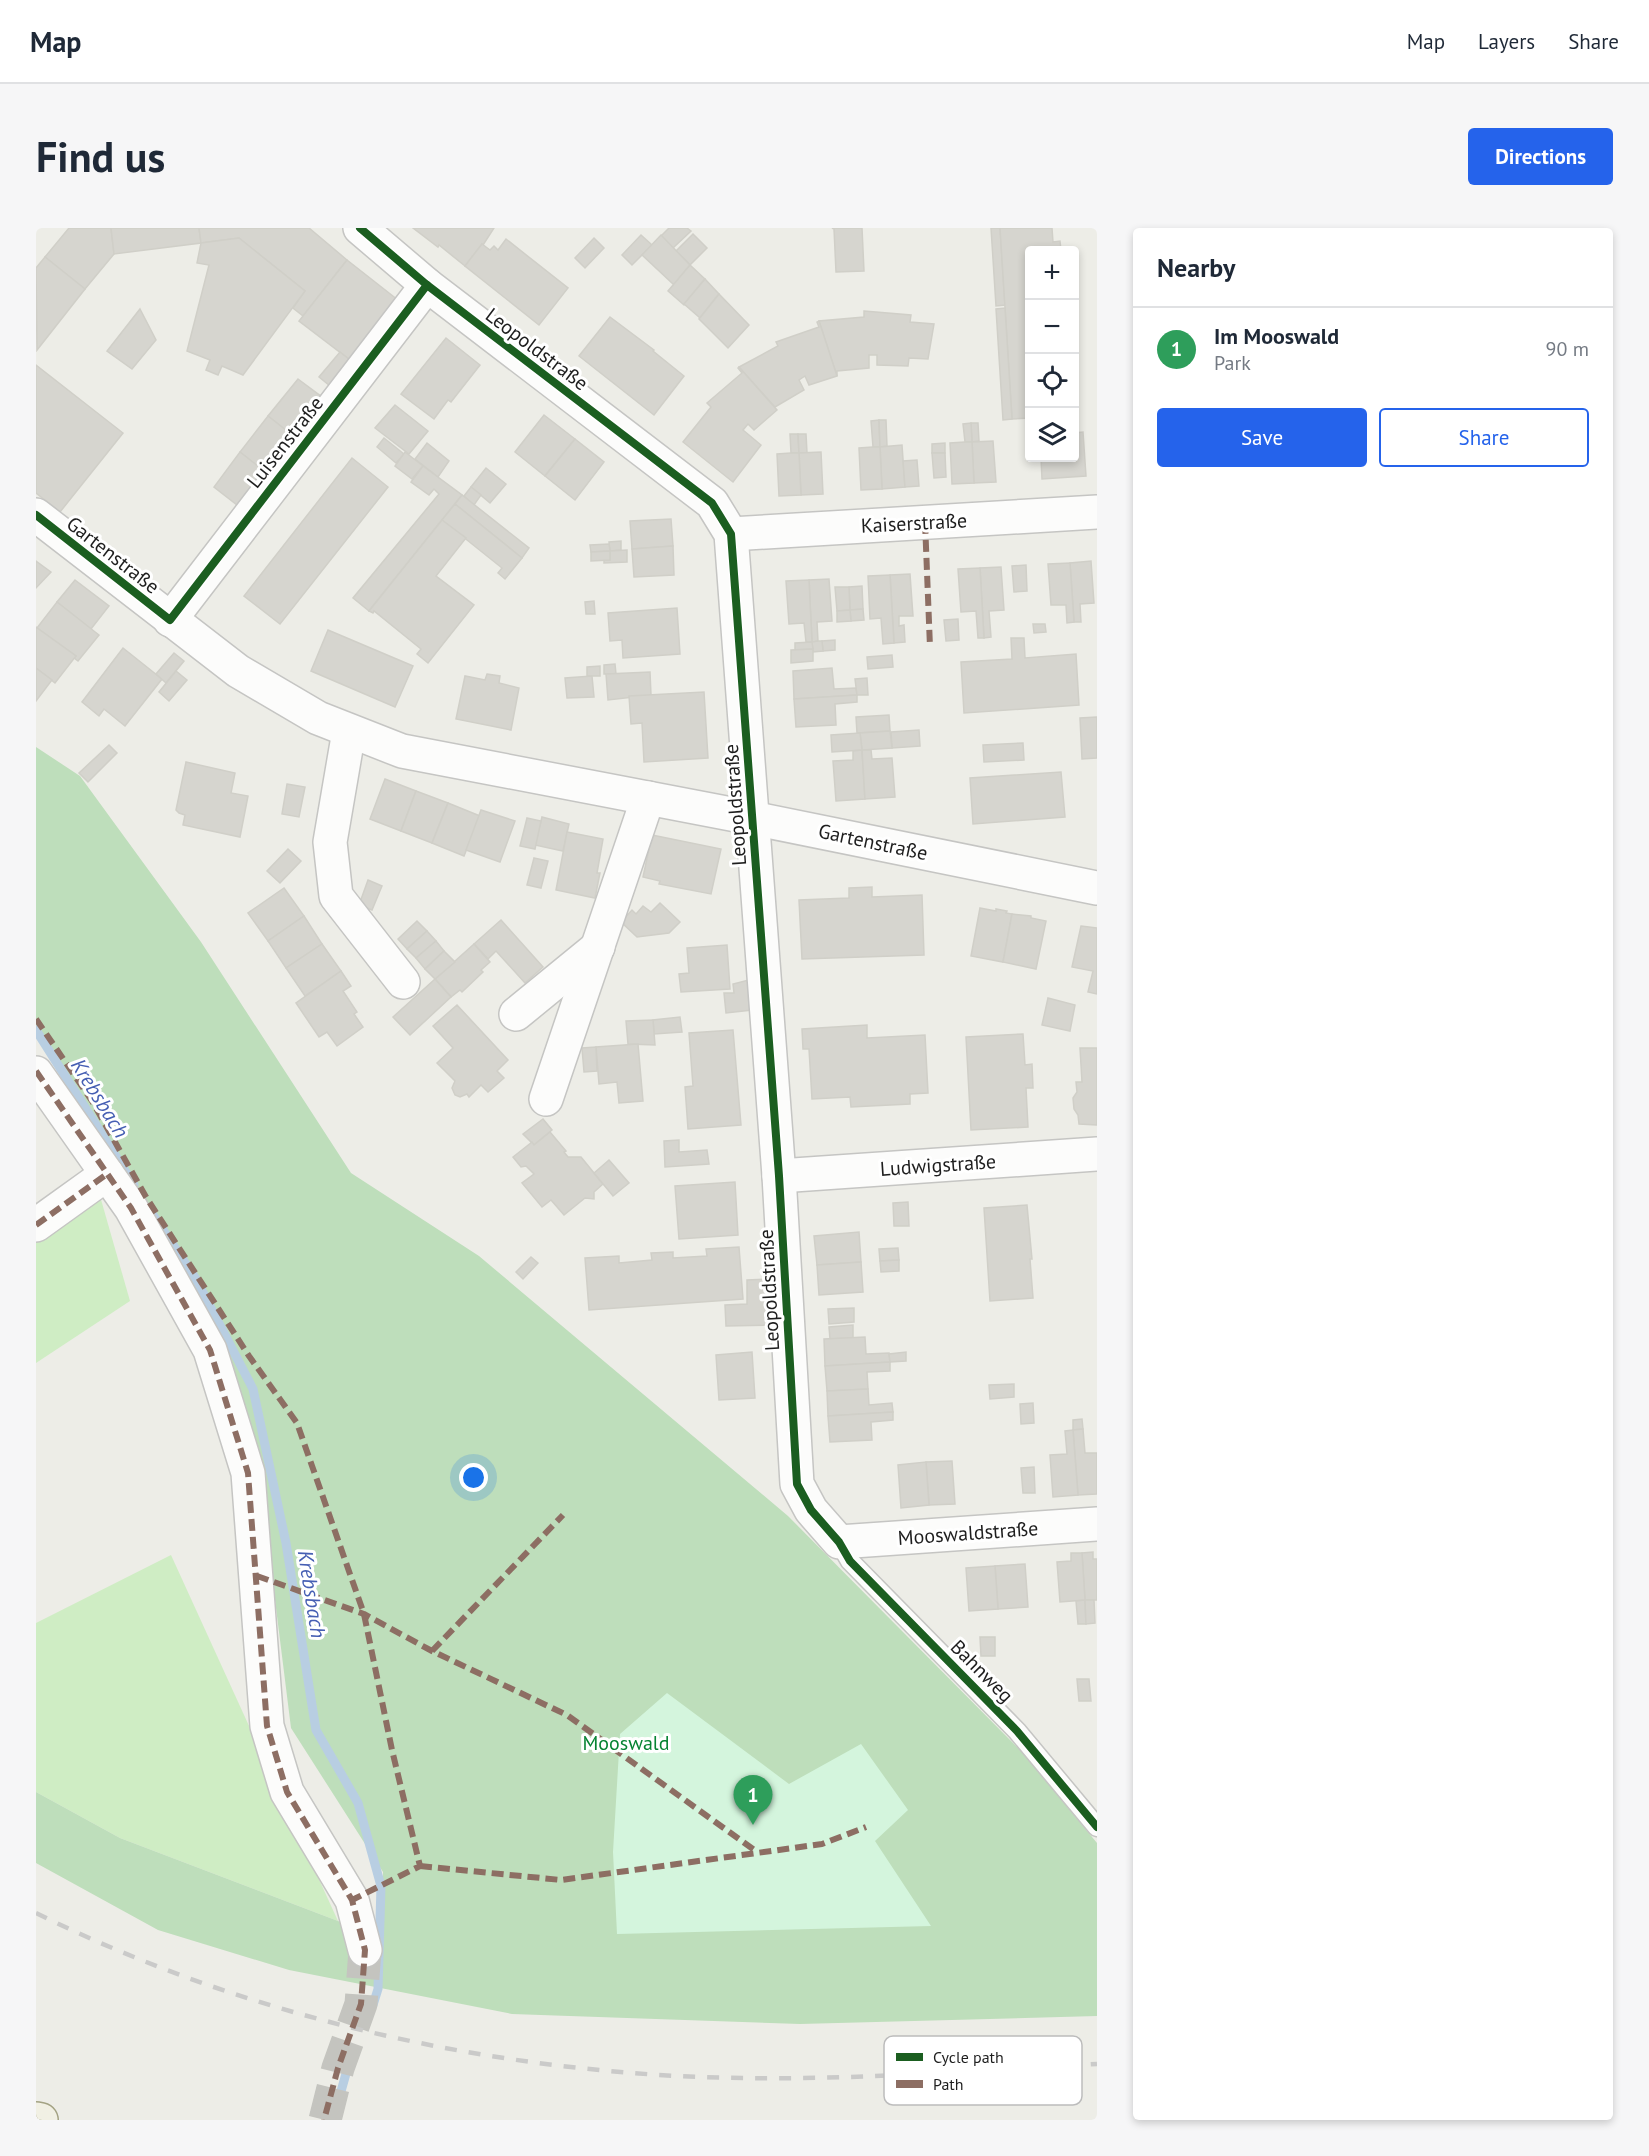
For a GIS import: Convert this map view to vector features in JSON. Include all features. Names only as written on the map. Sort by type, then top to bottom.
[{"type":"main road","points":[[36,2119],[41,2120]]},
{"type":"street","name":"Leopoldstraße","points":[[360,228],[427,285],[712,503],[732,534],[778,1176],[796,1484],[811,1510],[839,1542]]},
{"type":"street","name":"Luisenstraße","points":[[170,620],[427,285]]},
{"type":"street","name":"Kaiserstraße","points":[[732,534],[1097,512]]},
{"type":"street","name":"Gartenstraße","points":[[36,515],[238,671],[318,718],[402,751],[752,818],[1097,888]]},
{"type":"street","points":[[349,731],[330,842],[336,896],[403,982]]},
{"type":"street","points":[[546,1099],[648,798]]},
{"type":"street","points":[[516,1014],[598,947]]},
{"type":"street","points":[[36,1073],[131,1208],[210,1350],[248,1473],[267,1726],[287,1792],[352,1900],[365,1950]]},
{"type":"street","name":"Ludwigstraße","points":[[778,1176],[1097,1154]]},
{"type":"street","points":[[36,1225],[107,1174]]},
{"type":"street","name":"Mooswaldstraße","points":[[839,1542],[1097,1524]]},
{"type":"lane","name":"Bahnweg","points":[[839,1542],[850,1561],[1017,1731],[1097,1827]]},
{"type":"green space","name":"Mooswald","points":[[36,747],[80,776],[201,942],[351,1173],[479,1256],[788,1516],[1022,1752],[1097,1843],[1097,2016],[800,2024],[512,2014],[289,1970],[158,1930],[36,1863],[36,1792],[120,1838],[362,1932],[383,1928],[383,1872],[291,1728],[260,1480],[156,1225],[36,1026]]},
{"type":"green space","points":[[100,1196],[130,1301],[36,1363],[36,1241]]},
{"type":"green space","points":[[171,1555],[338,1921],[120,1838],[36,1792],[36,1623]]},
{"type":"green space","points":[[667,1693],[789,1784],[861,1744],[908,1810],[875,1841],[931,1926],[617,1934],[613,1852],[620,1734]]},
{"type":"building","points":[[69,228],[111,228],[114,254],[85,289],[45,257]]},
{"type":"building","points":[[111,228],[199,228],[201,243],[114,254]]},
{"type":"building","points":[[199,228],[309,228],[347,260],[303,316],[293,308],[305,291],[239,238],[201,243]]},
{"type":"building","points":[[413,228],[494,228],[465,266]]},
{"type":"building","points":[[669,228],[687,228],[691,231],[673,248],[661,236]]},
{"type":"building","points":[[832,228],[862,228],[864,271],[836,272],[834,229]]},
{"type":"building","points":[[991,228],[1000,228],[1005,305],[996,306]]},
{"type":"building","points":[[1000,228],[1052,228],[1053,242],[1060,241],[1061,246],[1025,246],[1025,418],[1012,419]]},
{"type":"building","points":[[693,234],[707,248],[690,265],[676,251]]},
{"type":"building","points":[[641,235],[652,245],[632,265],[622,255]]},
{"type":"building","points":[[661,235],[690,265],[674,285],[642,255]]},
{"type":"building","points":[[239,238],[305,291],[243,375],[222,366],[218,375],[206,370],[210,360],[187,351],[209,265],[197,263],[201,243]]},
{"type":"building","points":[[594,238],[604,248],[585,268],[575,258]]},
{"type":"building","points":[[506,239],[568,288],[539,325],[465,266],[482,244],[490,250],[494,246],[498,250]]},
{"type":"building","points":[[45,257],[85,289],[37,350],[36,268]]},
{"type":"building","points":[[347,260],[398,300],[350,360],[299,321]]},
{"type":"building","points":[[690,265],[705,279],[684,305],[668,291]]},
{"type":"building","points":[[705,279],[719,294],[700,318],[684,304]]},
{"type":"building","points":[[719,294],[749,325],[728,348],[699,319]]},
{"type":"building","points":[[1005,308],[1012,419],[1003,420],[996,309]]},
{"type":"building","points":[[140,309],[156,340],[132,369],[107,351]]},
{"type":"building","points":[[864,311],[911,315],[910,322],[934,324],[928,359],[909,358],[908,366],[877,365],[877,355],[869,355],[869,368],[837,371],[837,376],[819,321],[864,317]]},
{"type":"building","points":[[610,317],[684,376],[654,415],[579,356]]},
{"type":"building","points":[[819,321],[837,376],[809,385],[805,376],[799,380],[804,390],[775,407],[739,367],[778,346],[776,342],[819,327],[817,322]]},
{"type":"building","points":[[446,338],[480,365],[451,402],[448,400],[434,419],[401,394]]},
{"type":"building","points":[[340,352],[350,360],[330,386],[319,377]]},
{"type":"building","points":[[36,365],[123,433],[60,512],[36,493]]},
{"type":"building","points":[[739,367],[777,410],[754,430],[748,424],[743,430],[761,445],[733,482],[683,442],[711,407],[707,403],[742,373]]},
{"type":"building","points":[[298,379],[322,397],[292,435],[268,416]]},
{"type":"building","points":[[395,405],[428,431],[409,454],[375,428]]},
{"type":"building","points":[[544,415],[575,439],[545,476],[515,452]]},
{"type":"building","points":[[268,416],[292,435],[264,471],[240,452]]},
{"type":"building","points":[[879,420],[880,447],[873,447],[871,421]]},
{"type":"building","points":[[879,420],[886,420],[887,446],[880,447]]},
{"type":"building","points":[[971,423],[978,423],[979,441],[972,442]]},
{"type":"building","points":[[971,423],[972,442],[965,442],[963,424]]},
{"type":"building","points":[[1079,432],[1083,432],[1086,476],[1042,479],[1041,462],[1079,462]]},
{"type":"building","points":[[790,434],[798,434],[799,453],[791,453]]},
{"type":"building","points":[[798,434],[806,434],[807,453],[799,453]]},
{"type":"building","points":[[384,438],[404,454],[396,463],[377,447]]},
{"type":"building","points":[[575,439],[604,462],[575,500],[545,476]]},
{"type":"building","points":[[993,441],[996,482],[974,483],[972,442]]},
{"type":"building","points":[[972,442],[974,483],[952,484],[950,443]]},
{"type":"building","points":[[427,443],[449,461],[438,477],[415,459]]},
{"type":"building","points":[[945,443],[945,453],[932,453],[932,444]]},
{"type":"building","points":[[902,445],[905,487],[882,489],[880,447]]},
{"type":"building","points":[[880,447],[882,489],[861,490],[859,448]]},
{"type":"building","points":[[240,452],[264,471],[237,505],[214,487]]},
{"type":"building","points":[[405,452],[423,466],[412,479],[395,466]]},
{"type":"building","points":[[821,452],[823,494],[801,495],[799,453]]},
{"type":"building","points":[[799,453],[801,495],[779,496],[777,454]]},
{"type":"building","points":[[932,453],[945,453],[946,477],[934,478]]},
{"type":"building","points":[[352,458],[388,487],[280,624],[244,596]]},
{"type":"building","points":[[917,460],[919,486],[905,487],[903,461]]},
{"type":"building","points":[[423,466],[462,495],[369,611],[353,598],[439,494],[434,489],[429,495],[411,482]]},
{"type":"building","points":[[486,468],[506,484],[490,503],[471,487]]},
{"type":"building","points":[[471,487],[481,495],[474,505],[464,496]]},
{"type":"building","points":[[462,495],[529,548],[522,558],[455,504]]},
{"type":"building","points":[[455,504],[522,558],[505,579],[498,573],[502,568],[442,520]]},
{"type":"building","points":[[671,519],[673,546],[632,549],[630,521]]},
{"type":"building","points":[[442,520],[466,538],[436,576],[474,605],[428,663],[417,654],[421,649],[374,611],[373,613],[369,611]]},
{"type":"building","points":[[621,541],[621,550],[610,551],[609,542]]},
{"type":"building","points":[[609,544],[610,551],[591,552],[590,545]]},
{"type":"building","points":[[673,546],[674,575],[634,577],[632,549]]},
{"type":"building","points":[[627,550],[627,562],[604,563],[604,560],[610,560],[610,551]]},
{"type":"building","points":[[610,551],[610,560],[591,561],[591,552]]},
{"type":"building","points":[[36,561],[51,572],[36,588]]},
{"type":"building","points":[[1091,561],[1094,603],[1080,604],[1081,622],[1074,622],[1070,563]]},
{"type":"building","points":[[1070,563],[1074,622],[1067,623],[1066,605],[1051,605],[1048,564]]},
{"type":"building","points":[[1026,565],[1027,591],[1014,592],[1012,566]]},
{"type":"building","points":[[1001,567],[1004,610],[989,611],[991,637],[984,638],[980,568]]},
{"type":"building","points":[[980,568],[984,638],[978,638],[976,611],[961,612],[958,569]]},
{"type":"building","points":[[910,574],[913,616],[899,616],[899,626],[904,625],[905,642],[894,643],[890,575]]},
{"type":"building","points":[[890,575],[894,643],[883,644],[881,618],[870,619],[868,576]]},
{"type":"building","points":[[829,579],[832,621],[817,622],[818,641],[812,642],[809,580]]},
{"type":"building","points":[[75,580],[109,606],[91,629],[57,602]]},
{"type":"building","points":[[809,580],[812,642],[806,642],[804,623],[789,624],[786,581]]},
{"type":"building","points":[[862,586],[863,609],[850,610],[849,587]]},
{"type":"building","points":[[835,587],[849,587],[850,610],[837,611]]},
{"type":"building","points":[[594,601],[595,614],[586,614],[585,602]]},
{"type":"building","points":[[57,602],[99,635],[78,661],[74,658],[76,656],[37,628]]},
{"type":"building","points":[[677,608],[680,654],[623,658],[622,640],[610,641],[608,613]]},
{"type":"building","points":[[863,609],[864,620],[851,621],[850,610]]},
{"type":"building","points":[[850,610],[851,621],[837,622],[837,611]]},
{"type":"building","points":[[958,619],[959,640],[946,641],[944,620]]},
{"type":"building","points":[[1033,624],[1045,624],[1046,632],[1034,633]]},
{"type":"building","points":[[36,627],[76,656],[55,683],[36,668]]},
{"type":"building","points":[[328,630],[413,666],[395,707],[311,671]]},
{"type":"building","points":[[1011,638],[1024,638],[1025,658],[1076,654],[1079,705],[964,713],[961,662],[1012,659]]},
{"type":"building","points":[[835,640],[835,650],[823,651],[822,641]]},
{"type":"building","points":[[822,641],[823,651],[813,652],[812,642]]},
{"type":"building","points":[[812,642],[813,649],[795,650],[795,643]]},
{"type":"building","points":[[123,648],[162,679],[125,726],[104,709],[99,716],[82,702]]},
{"type":"building","points":[[813,649],[813,661],[791,663],[791,650]]},
{"type":"building","points":[[174,653],[184,661],[166,683],[156,674]]},
{"type":"building","points":[[892,655],[893,667],[868,669],[867,657]]},
{"type":"building","points":[[615,664],[616,674],[604,674],[604,665]]},
{"type":"building","points":[[600,666],[600,676],[587,676],[587,667]]},
{"type":"building","points":[[36,668],[52,680],[36,701]]},
{"type":"building","points":[[832,668],[834,689],[856,688],[857,695],[794,699],[793,671]]},
{"type":"building","points":[[176,671],[187,680],[169,701],[159,692]]},
{"type":"building","points":[[650,672],[651,695],[608,700],[606,674]]},
{"type":"building","points":[[487,674],[500,676],[499,683],[519,688],[511,730],[456,719],[465,676],[485,680]]},
{"type":"building","points":[[592,676],[594,697],[567,698],[565,678]]},
{"type":"building","points":[[867,678],[868,695],[857,695],[855,679]]},
{"type":"building","points":[[704,692],[708,758],[644,762],[642,723],[631,724],[629,696]]},
{"type":"building","points":[[857,695],[857,702],[835,704],[836,725],[796,727],[794,699]]},
{"type":"building","points":[[889,715],[890,731],[857,733],[856,717]]},
{"type":"building","points":[[1097,717],[1097,758],[1082,759],[1080,718]]},
{"type":"building","points":[[919,730],[920,746],[892,748],[891,732]]},
{"type":"building","points":[[890,731],[892,748],[862,750],[860,733]]},
{"type":"building","points":[[860,733],[862,750],[832,752],[831,735]]},
{"type":"building","points":[[1023,743],[1024,760],[984,762],[983,745]]},
{"type":"building","points":[[109,745],[117,753],[88,782],[79,773]]},
{"type":"building","points":[[862,750],[865,799],[836,801],[833,761],[853,760],[853,751]]},
{"type":"building","points":[[862,750],[871,750],[872,759],[892,758],[895,797],[865,799]]},
{"type":"building","points":[[186,762],[235,773],[231,793],[248,796],[240,837],[183,825],[185,815],[176,810]]},
{"type":"building","points":[[1061,772],[1065,817],[973,824],[970,778]]},
{"type":"building","points":[[385,779],[416,791],[401,831],[370,819]]},
{"type":"building","points":[[287,784],[305,787],[299,817],[282,814]]},
{"type":"building","points":[[416,791],[448,803],[432,843],[401,831]]},
{"type":"building","points":[[448,803],[480,816],[464,856],[432,843]]},
{"type":"building","points":[[481,810],[515,821],[500,862],[466,850]]},
{"type":"building","points":[[542,817],[569,824],[563,851],[535,845]]},
{"type":"building","points":[[527,818],[541,821],[535,849],[520,846]]},
{"type":"building","points":[[567,832],[603,839],[595,898],[556,890]]},
{"type":"building","points":[[652,835],[721,849],[711,894],[659,884],[660,881],[643,877]]},
{"type":"building","points":[[288,849],[301,861],[280,883],[267,871]]},
{"type":"building","points":[[534,858],[548,861],[541,888],[527,885]]},
{"type":"building","points":[[368,880],[382,886],[372,910],[359,905]]},
{"type":"building","points":[[872,887],[872,897],[922,895],[924,955],[802,959],[799,900],[849,898],[849,888]]},
{"type":"building","points":[[284,888],[304,916],[268,941],[248,913]]},
{"type":"building","points":[[660,903],[680,922],[669,933],[637,937],[621,922],[632,910],[636,914],[643,906],[651,912]]},
{"type":"building","points":[[980,908],[1007,911],[1006,913],[1012,914],[1003,962],[971,956]]},
{"type":"building","points":[[1012,914],[1031,916],[1031,918],[1046,921],[1036,969],[1003,962]]},
{"type":"building","points":[[304,916],[322,944],[286,968],[268,941]]},
{"type":"building","points":[[501,920],[543,967],[525,983],[496,951],[488,959],[474,944]]},
{"type":"building","points":[[417,921],[427,931],[407,949],[398,939]]},
{"type":"building","points":[[1081,926],[1097,928],[1097,994],[1088,992],[1093,971],[1072,967]]},
{"type":"building","points":[[427,931],[436,941],[416,958],[407,949]]},
{"type":"building","points":[[436,941],[444,951],[425,969],[416,958]]},
{"type":"building","points":[[322,944],[341,971],[305,996],[286,968]]},
{"type":"building","points":[[474,944],[490,962],[462,992],[460,990],[451,997],[435,979]]},
{"type":"building","points":[[727,945],[730,989],[681,992],[679,974],[689,973],[687,948]]},
{"type":"building","points":[[444,951],[455,962],[435,979],[425,969]]},
{"type":"building","points":[[341,971],[351,986],[343,991],[357,1012],[354,1014],[363,1027],[337,1046],[327,1032],[319,1037],[296,1003]]},
{"type":"building","points":[[435,979],[451,997],[410,1035],[393,1017]]},
{"type":"building","points":[[749,980],[752,1010],[726,1013],[724,993],[734,993],[733,984]]},
{"type":"building","points":[[1048,998],[1075,1005],[1070,1031],[1042,1025]]},
{"type":"building","points":[[457,1005],[508,1060],[497,1071],[504,1078],[488,1092],[481,1085],[469,1097],[467,1094],[460,1097],[455,1095],[452,1088],[455,1081],[437,1063],[453,1048],[433,1026]]},
{"type":"building","points":[[680,1017],[682,1032],[654,1034],[653,1020]]},
{"type":"building","points":[[653,1020],[655,1045],[628,1044],[626,1021]]},
{"type":"building","points":[[867,1025],[867,1038],[925,1035],[928,1093],[910,1094],[910,1104],[851,1107],[850,1097],[812,1099],[809,1049],[803,1049],[802,1029]]},
{"type":"building","points":[[733,1030],[741,1125],[688,1129],[685,1087],[693,1086],[689,1033]]},
{"type":"building","points":[[1023,1034],[1025,1065],[1032,1064],[1033,1088],[1026,1088],[1028,1127],[971,1130],[966,1037]]},
{"type":"building","points":[[638,1044],[643,1101],[619,1103],[617,1082],[599,1084],[596,1047]]},
{"type":"building","points":[[596,1047],[597,1071],[584,1072],[582,1048]]},
{"type":"building","points":[[1080,1048],[1097,1048],[1097,1125],[1079,1124],[1078,1115],[1074,1109],[1073,1098],[1077,1092],[1076,1082],[1082,1082]]},
{"type":"building","points":[[543,1119],[552,1130],[534,1145],[523,1134]]},
{"type":"building","points":[[550,1132],[566,1151],[564,1152],[568,1157],[581,1157],[603,1184],[594,1192],[594,1199],[585,1198],[564,1215],[551,1200],[542,1207],[522,1183],[534,1174],[526,1166],[521,1167],[513,1157],[532,1142],[534,1145]]},
{"type":"building","points":[[679,1140],[679,1152],[707,1150],[709,1164],[665,1167],[664,1141]]},
{"type":"building","points":[[609,1160],[629,1183],[613,1196],[594,1173]]},
{"type":"building","points":[[735,1182],[738,1235],[679,1239],[675,1186]]},
{"type":"building","points":[[908,1202],[909,1226],[894,1226],[893,1203]]},
{"type":"building","points":[[1027,1205],[1033,1298],[990,1301],[984,1208]]},
{"type":"building","points":[[859,1232],[861,1262],[817,1265],[814,1236]]},
{"type":"building","points":[[739,1247],[743,1299],[589,1310],[585,1258],[619,1256],[619,1263],[652,1260],[651,1253],[673,1252],[673,1258],[707,1256],[706,1249]]},
{"type":"building","points":[[898,1248],[899,1260],[880,1261],[879,1249]]},
{"type":"building","points":[[531,1257],[538,1263],[523,1279],[516,1272]]},
{"type":"building","points":[[899,1260],[899,1271],[881,1272],[880,1261]]},
{"type":"building","points":[[861,1262],[863,1292],[819,1295],[817,1265]]},
{"type":"building","points":[[771,1279],[772,1325],[726,1326],[725,1305],[747,1304],[747,1280]]},
{"type":"building","points":[[854,1308],[854,1322],[829,1324],[828,1309]]},
{"type":"building","points":[[853,1325],[853,1338],[830,1339],[829,1327]]},
{"type":"building","points":[[865,1337],[866,1354],[889,1353],[890,1362],[825,1366],[824,1339]]},
{"type":"building","points":[[752,1352],[755,1398],[719,1400],[716,1355]]},
{"type":"building","points":[[906,1352],[906,1361],[890,1362],[889,1354]]},
{"type":"building","points":[[890,1362],[890,1371],[867,1372],[868,1389],[827,1391],[825,1366]]},
{"type":"building","points":[[1014,1384],[1014,1397],[990,1399],[989,1385]]},
{"type":"building","points":[[868,1389],[869,1405],[892,1403],[893,1412],[828,1416],[827,1391]]},
{"type":"building","points":[[1033,1403],[1034,1423],[1021,1424],[1020,1404]]},
{"type":"building","points":[[893,1412],[893,1420],[871,1422],[872,1440],[830,1442],[828,1416]]},
{"type":"building","points":[[1082,1419],[1083,1429],[1073,1430],[1073,1420]]},
{"type":"building","points":[[1083,1429],[1085,1453],[1097,1453],[1097,1494],[1078,1495],[1073,1430]]},
{"type":"building","points":[[1073,1430],[1078,1495],[1053,1497],[1050,1455],[1067,1454],[1065,1431]]},
{"type":"building","points":[[952,1461],[955,1504],[929,1505],[926,1462]]},
{"type":"building","points":[[926,1462],[929,1505],[901,1508],[898,1465]]},
{"type":"building","points":[[1034,1467],[1035,1493],[1023,1493],[1021,1468]]},
{"type":"building","points":[[1093,1552],[1093,1559],[1097,1559],[1097,1600],[1085,1600],[1082,1553]]},
{"type":"building","points":[[1071,1553],[1082,1553],[1085,1600],[1060,1602],[1057,1562],[1071,1561]]},
{"type":"building","points":[[1025,1564],[1028,1607],[998,1609],[995,1566]]},
{"type":"building","points":[[995,1566],[998,1609],[969,1611],[966,1568]]},
{"type":"building","points":[[1085,1600],[1086,1624],[1078,1624],[1076,1601]]},
{"type":"building","points":[[1085,1600],[1094,1600],[1095,1623],[1086,1624]]},
{"type":"building","points":[[980,1637],[995,1637],[995,1656],[981,1656]]},
{"type":"building","points":[[1077,1679],[1089,1679],[1091,1701],[1079,1701]]},
{"type":"waterway","name":"Krebsbach","points":[[36,1030],[134,1185]]},
{"type":"waterway","name":"Krebsbach","points":[[151,1212],[196,1279],[253,1389],[286,1543],[316,1730],[358,1803],[381,1886],[378,1989],[373,2005]]},
{"type":"waterway","points":[[333,2120],[347,2070]]},
{"type":"tunnel","points":[[325,2120],[338,2068],[361,2004],[365,1950]]},
{"type":"railway","points":[[36,1913],[111,1948],[189,1978],[348,2027],[430,2045],[594,2070],[677,2076],[730,2078],[884,2076]]},
{"type":"railway","points":[[1082,2065],[1097,2064]]},
{"type":"marked path","points":[[925,522],[930,647]]},
{"type":"marked path","points":[[36,1019],[92,1101],[146,1197],[249,1356],[297,1423],[364,1614],[392,1750],[420,1866],[352,1900]]},
{"type":"marked path","points":[[36,1071],[131,1208],[210,1350],[248,1473],[267,1726],[287,1792],[352,1900],[365,1950],[361,2004],[338,2068],[324,2120]]},
{"type":"marked path","points":[[36,1225],[107,1174]]},
{"type":"marked path","points":[[432,1651],[563,1515]]},
{"type":"marked path","points":[[257,1576],[364,1614],[432,1651],[567,1715],[757,1852]]},
{"type":"marked path","points":[[420,1866],[561,1880],[822,1844],[866,1827]]},
{"type":"cycle path","points":[[360,228],[427,285],[712,503],[731,534],[779,1176],[797,1484],[811,1510],[839,1542],[850,1561],[1017,1731],[1097,1827]]},
{"type":"cycle path","points":[[36,515],[170,620],[427,285]]},
{"type":"place","name":"Im Mooswald","points":[[753,1825]]}]
